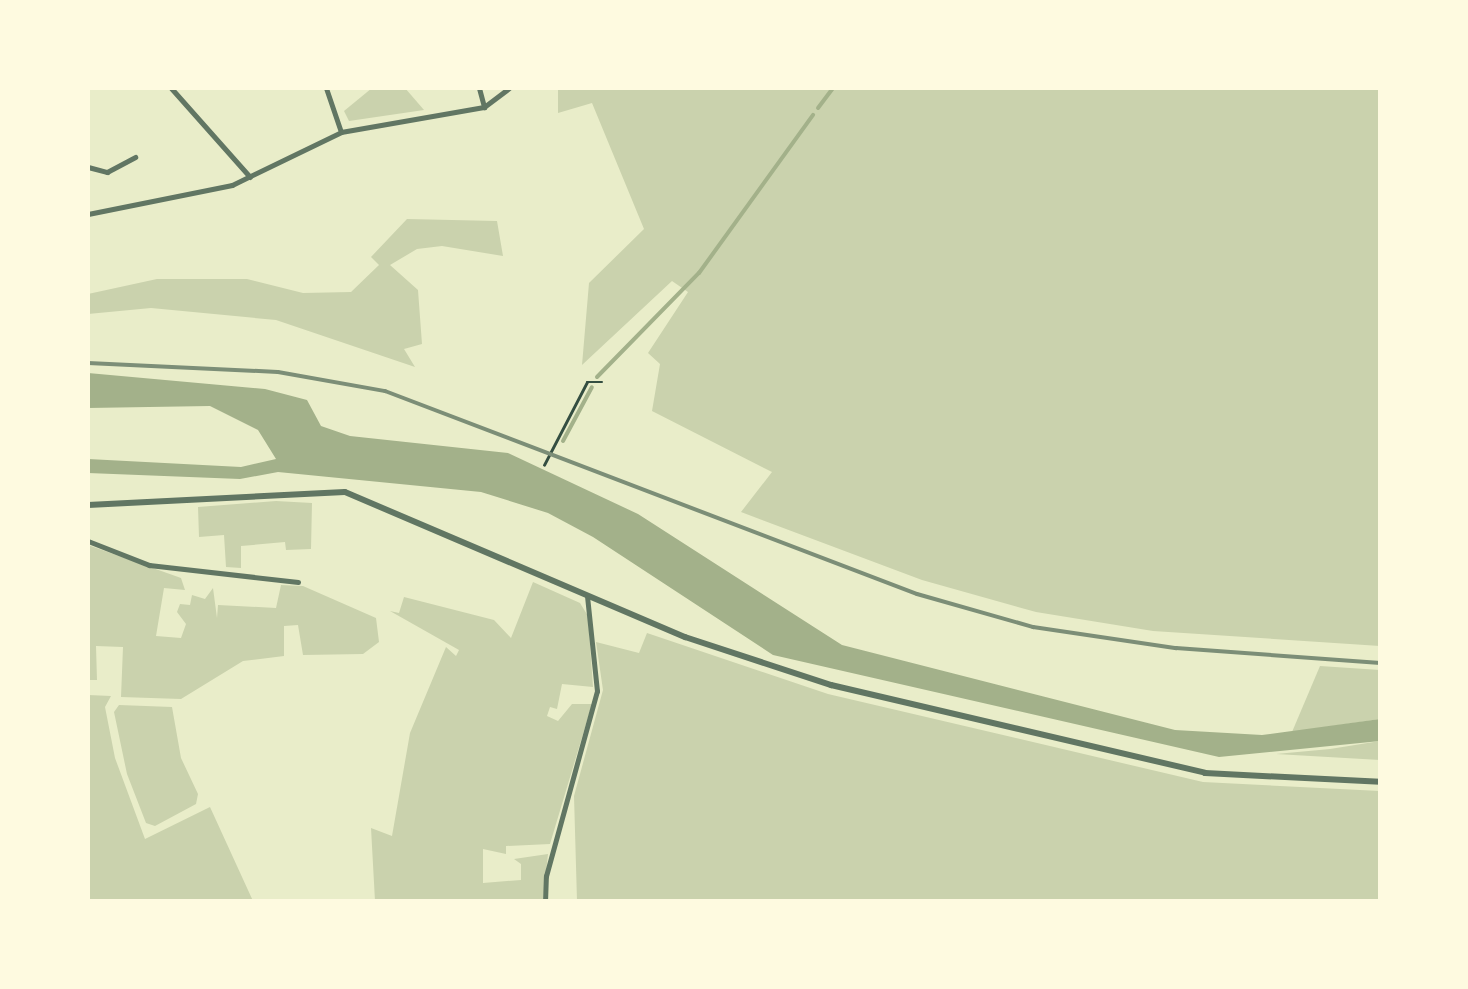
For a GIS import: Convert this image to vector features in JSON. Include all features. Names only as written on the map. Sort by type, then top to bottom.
[{"type":"street","points":[[172,88],[250,177]]},
{"type":"street","points":[[326,88],[342,132]]},
{"type":"street","points":[[479,88],[484,108]]},
{"type":"street","points":[[88,214],[250,177],[342,132],[484,108],[510,88]]},
{"type":"street","points":[[88,168],[107,172],[135,157]]},
{"type":"street","points":[[88,505],[345,492],[768,666],[1205,773],[1380,782]]},
{"type":"street","points":[[88,541],[148,565],[298,582]]},
{"type":"street","points":[[546,902],[546,876],[596,691],[587,593]]},
{"type":"path","points":[[544,465],[587,382],[602,382]]},
{"type":"shaded area","points":[[372,88],[405,88],[424,110],[349,121],[344,111]]},
{"type":"shaded area","points":[[558,88],[1380,88],[1380,646],[1153,631],[1036,612],[922,580],[741,512],[772,472],[652,411],[660,364],[648,353],[688,292],[672,281],[582,365],[589,283],[644,229],[592,103],[558,113]]},
{"type":"shaded area","points":[[407,219],[497,221],[503,256],[442,246],[417,249],[390,265],[418,290],[422,344],[404,349],[415,367],[276,320],[151,308],[88,314],[88,294],[157,279],[247,279],[303,293],[351,292],[379,265],[371,257]]},
{"type":"shaded area","points":[[88,373],[265,389],[307,400],[321,426],[350,436],[508,453],[638,514],[842,645],[1175,730],[1262,735],[1380,719],[1380,741],[1219,757],[773,655],[593,537],[548,513],[481,492],[278,472],[240,479],[88,473],[88,459],[241,467],[276,459],[258,430],[210,406],[88,408]]},
{"type":"shaded area","points":[[276,501],[312,503],[311,549],[286,550],[285,542],[241,546],[241,568],[226,567],[224,535],[199,537],[198,507]]},
{"type":"shaded area","points":[[88,545],[181,578],[185,590],[164,588],[156,636],[181,638],[186,624],[177,612],[180,604],[190,605],[192,595],[205,599],[213,588],[217,618],[218,605],[276,608],[281,585],[303,586],[376,618],[379,642],[363,654],[303,655],[298,625],[284,626],[284,656],[243,661],[181,699],[121,697],[123,647],[96,646],[97,680],[88,680]]},
{"type":"shaded area","points":[[533,582],[580,603],[588,616],[593,687],[562,684],[557,709],[550,707],[547,716],[558,721],[572,704],[592,704],[550,844],[506,846],[506,854],[483,849],[483,883],[521,880],[521,864],[514,859],[548,854],[543,901],[375,901],[371,828],[392,836],[410,733],[446,647],[456,656],[459,650],[390,611],[399,613],[404,597],[494,620],[511,638]]},
{"type":"shaded area","points":[[647,633],[828,694],[1203,782],[1380,791],[1380,901],[577,901],[574,796],[603,690],[596,642],[639,653]]},
{"type":"shaded area","points":[[1320,666],[1380,670],[1380,719],[1292,732]]},
{"type":"shaded area","points":[[88,695],[111,696],[105,707],[115,758],[145,839],[210,807],[253,901],[88,901]]},
{"type":"shaded area","points":[[119,705],[172,707],[181,758],[198,794],[196,804],[155,826],[146,823],[127,774],[114,712]]},
{"type":"shaded area","points":[[1380,741],[1380,760],[1276,754],[1330,749]]},
{"type":"waterway","points":[[818,108],[833,88]]},
{"type":"waterway","points":[[597,377],[699,273],[813,115]]},
{"type":"waterway","points":[[563,441],[592,387]]},
{"type":"railway","points":[[88,363],[278,372],[385,391],[917,594],[1033,627],[1176,648],[1380,663]]}]
